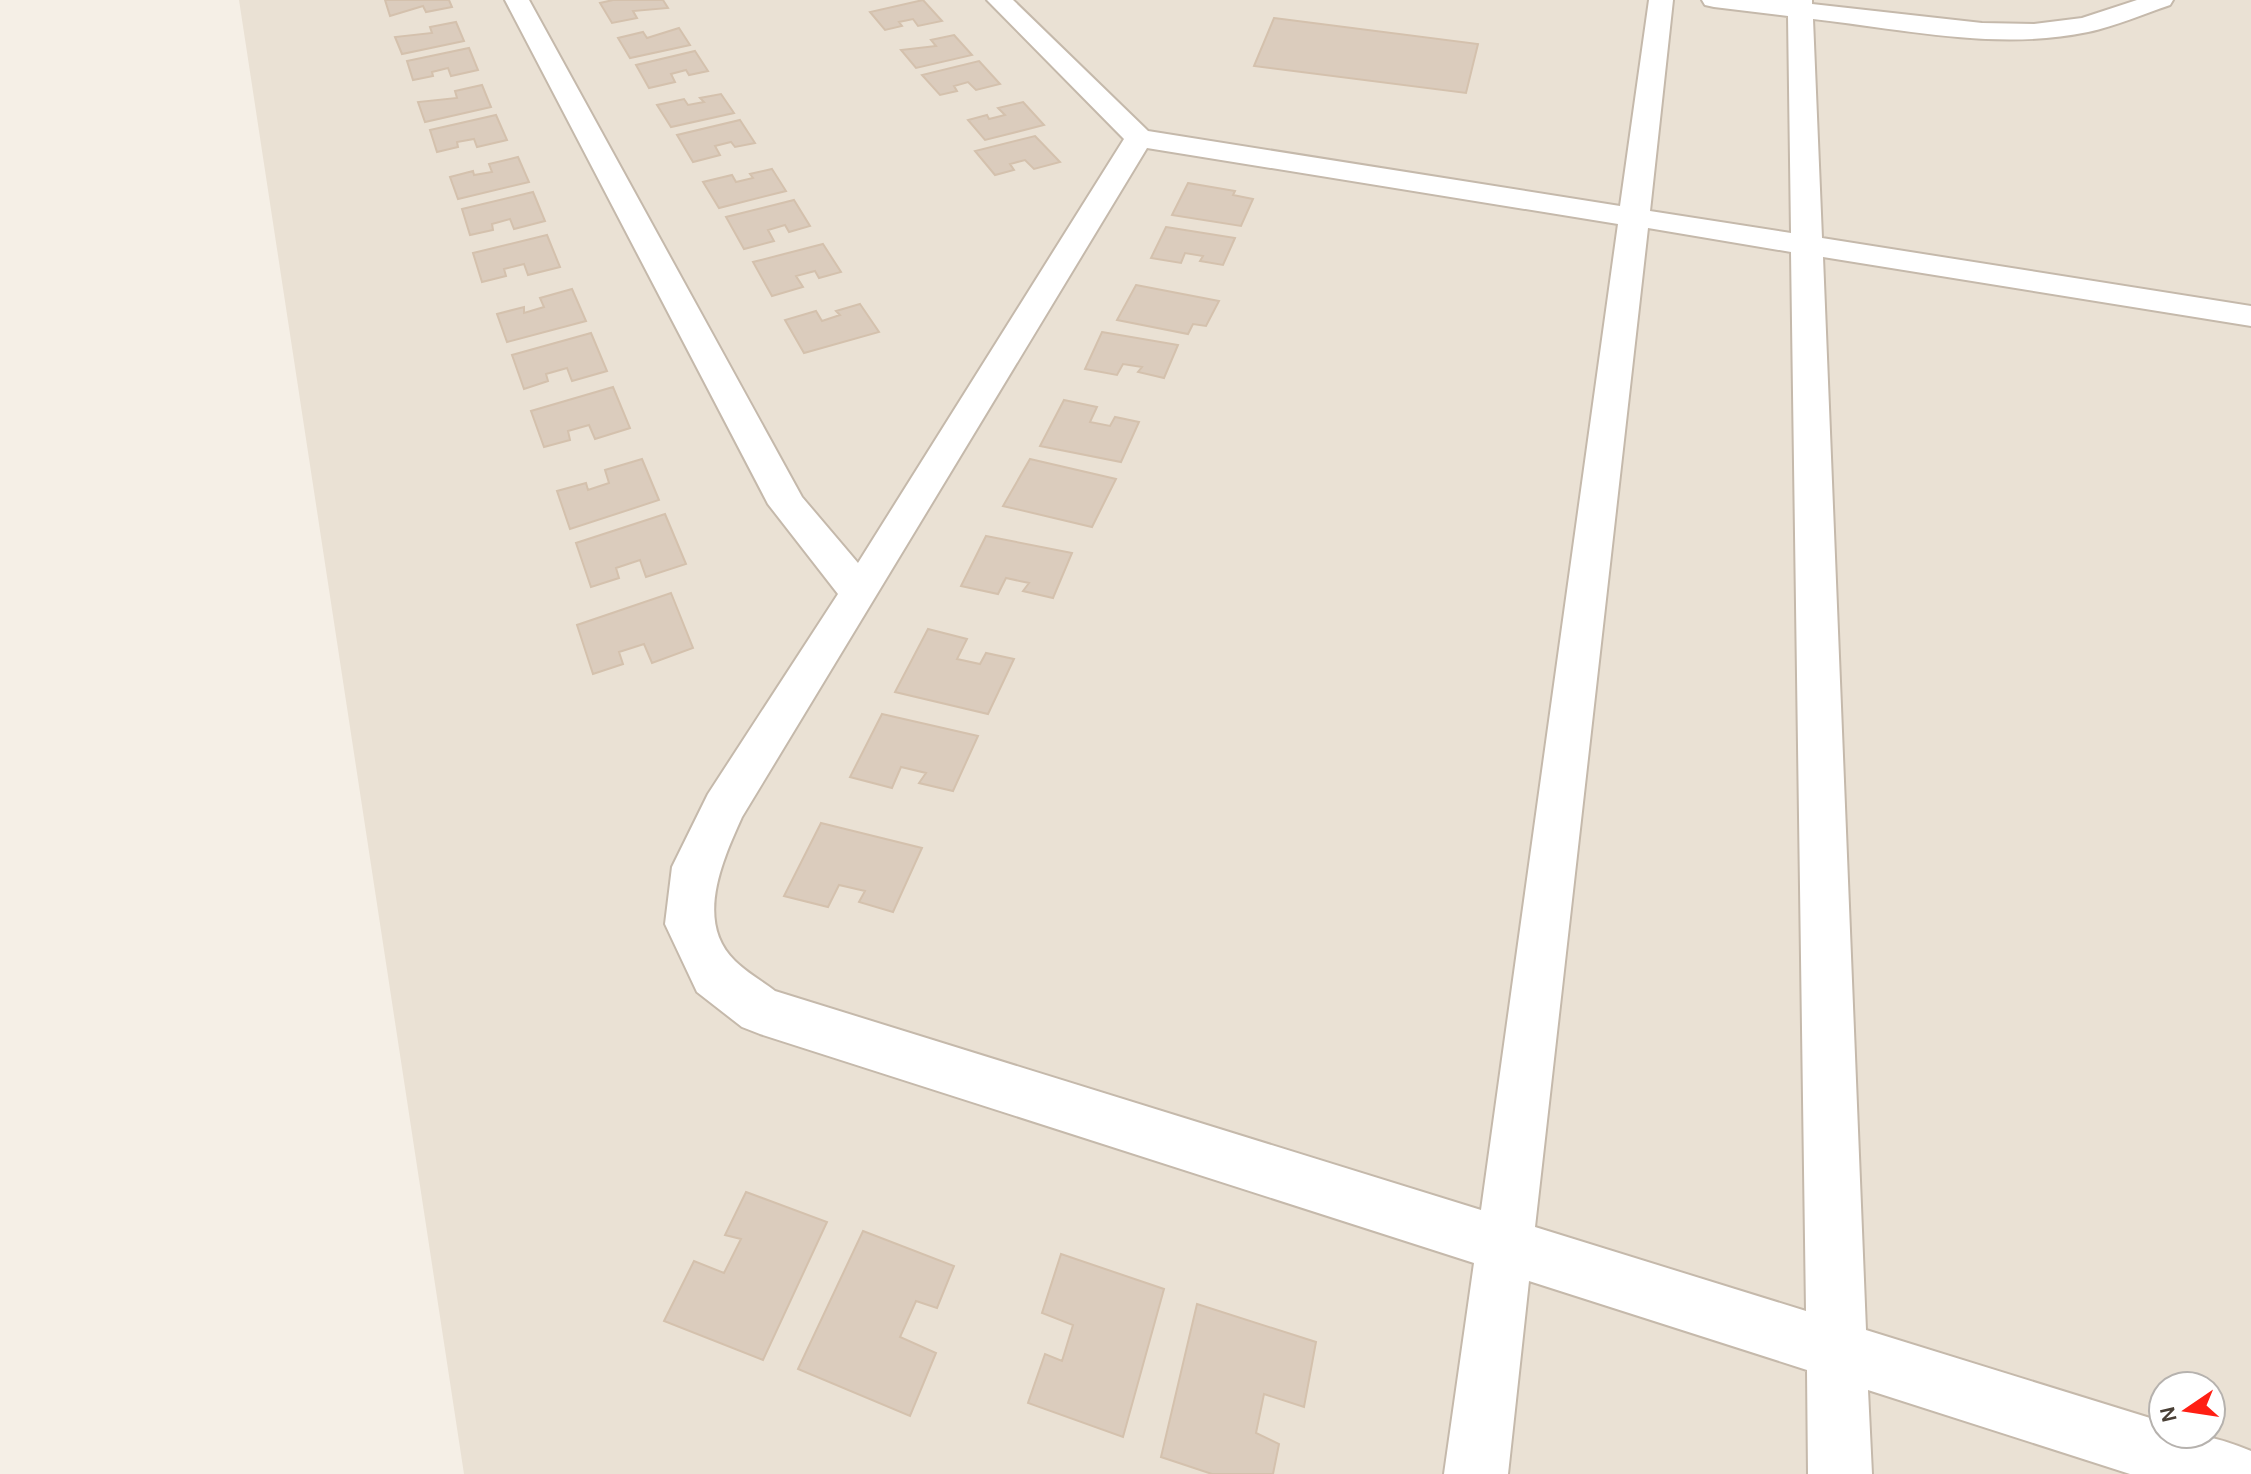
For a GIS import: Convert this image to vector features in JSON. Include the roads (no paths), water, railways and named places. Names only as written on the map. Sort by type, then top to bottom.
[{"type":"street","points":[[517,0],[787,504],[860,593]]},
{"type":"street","points":[[999,0],[1139,138],[2251,316]]},
{"type":"street","points":[[1476,1474],[1661,0]]},
{"type":"street","points":[[1714,0],[1800,4],[1982,31],[2034,32],[2086,25],[2161,0]]},
{"type":"street","points":[[1800,4],[1840,1474]]},
{"type":"street","points":[[1139,138],[860,593],[724,807],[696,867],[689,924],[715,976],[760,1010],[2229,1474]]}]
